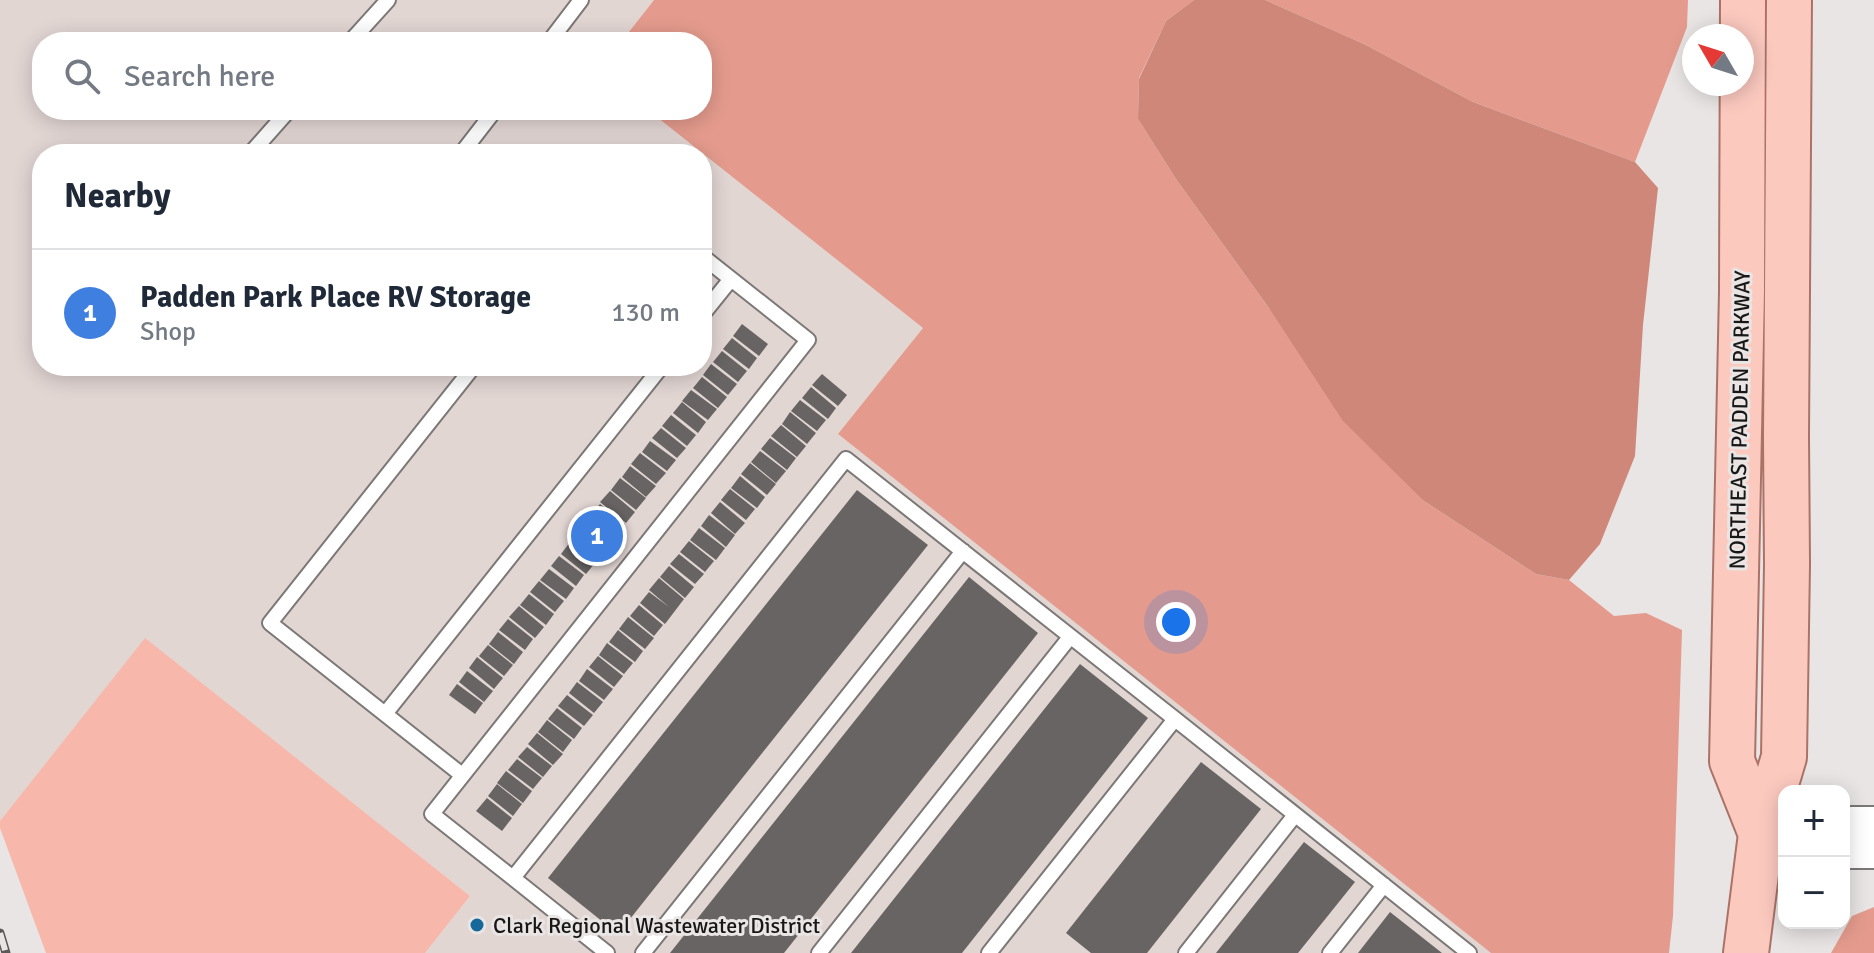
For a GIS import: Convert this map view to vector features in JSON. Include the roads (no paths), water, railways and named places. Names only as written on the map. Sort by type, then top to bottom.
[{"type":"main road","name":"NORTHEAST PADDEN PARKWAY","points":[[1743,0],[1742,291],[1732,761],[1776,835]]},
{"type":"main road","name":"NORTHEAST PADDEN PARKWAY","points":[[1746,953],[1776,835],[1784,757],[1789,0]]},
{"type":"street","points":[[1850,825],[1874,825]]},
{"type":"street","points":[[1850,850],[1874,850]]},
{"type":"lane","points":[[359,32],[388,0]]},
{"type":"lane","points":[[557,32],[581,0]]},
{"type":"lane","points":[[259,144],[280,120]]},
{"type":"lane","points":[[469,144],[487,120]]},
{"type":"lane","points":[[607,953],[432,814],[808,340],[712,264]]},
{"type":"lane","points":[[712,303],[731,279]]},
{"type":"lane","points":[[462,775],[270,623],[466,376]]},
{"type":"lane","points":[[385,714],[654,376]]},
{"type":"lane","points":[[513,878],[846,459],[1469,953]]},
{"type":"lane","points":[[643,953],[963,551]]},
{"type":"lane","points":[[819,953],[1070,637]]},
{"type":"lane","points":[[989,953],[1175,719]]},
{"type":"lane","points":[[1186,953],[1295,815]]},
{"type":"lane","points":[[1330,953],[1384,885]]},
{"type":"railway","points":[[0,933],[6,953]]},
{"type":"place","name":"Padden Park Place RV Storage","points":[[597,536]]},
{"type":"place","name":"Clark Regional Wastewater District","points":[[477,925]]}]
